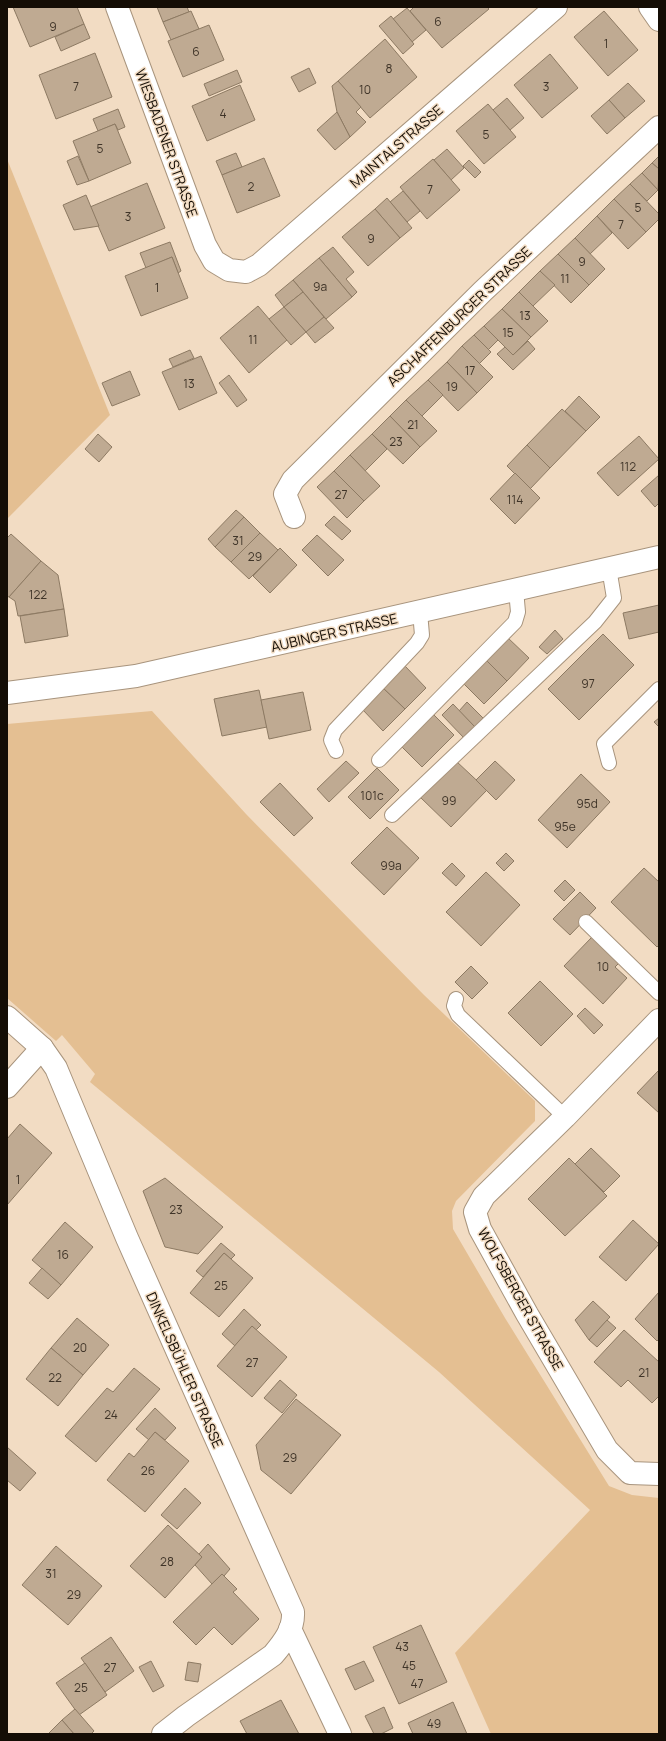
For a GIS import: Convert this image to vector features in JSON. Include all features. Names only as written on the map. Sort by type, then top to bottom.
[{"type":"street","name":"WIESBADENER STRASSE","points":[[117,7],[205,245],[214,261],[230,270]]},
{"type":"street","name":"MAINTALSTRASSE","points":[[230,270],[246,272],[259,265],[556,7]]},
{"type":"street","points":[[650,7],[659,20]]},
{"type":"street","name":"ASCHAFFENBURGER STRASSE","points":[[294,518],[285,494],[293,480],[483,291],[659,126]]},
{"type":"street","name":"AUBINGER STRASSE","points":[[7,693],[136,676],[659,557]]},
{"type":"street","name":"DINKELSBÜHLER STRASSE","points":[[7,1017],[42,1048],[56,1068],[127,1238],[293,1612],[293,1620],[290,1629]]},
{"type":"street","name":"WOLFSBERGER STRASSE","points":[[659,1020],[565,1117],[484,1196],[475,1212],[480,1229],[523,1308],[607,1450],[630,1473],[659,1474]]},
{"type":"street","points":[[7,1087],[42,1048]]},
{"type":"street","points":[[163,1734],[186,1716],[273,1655],[284,1642],[290,1629]]},
{"type":"street","points":[[290,1629],[340,1734]]},
{"type":"lane","points":[[392,815],[595,622],[614,598],[609,568]]},
{"type":"lane","points":[[379,760],[515,622],[518,612],[516,590]]},
{"type":"lane","points":[[336,751],[331,740],[335,730],[407,654],[422,635],[420,612]]},
{"type":"lane","points":[[609,763],[604,744],[659,689]]},
{"type":"lane","points":[[586,922],[659,993]]},
{"type":"lane","points":[[456,999],[454,1006],[458,1015],[565,1117]]},
{"type":"shaded area","points":[[7,159],[110,415],[7,519]]},
{"type":"shaded area","points":[[152,711],[246,814],[424,995],[535,1101],[535,1121],[456,1201],[452,1211],[453,1229],[505,1318],[609,1486],[632,1495],[659,1498],[659,1734],[491,1734],[455,1653],[590,1510],[439,1372],[90,1082],[95,1074],[62,1035],[56,1041],[7,998],[7,724]]},
{"type":"building","points":[[13,7],[77,7],[84,24],[30,47]]},
{"type":"building","points":[[157,7],[187,7],[189,12],[163,22]]},
{"type":"building","points":[[414,7],[487,7],[489,9],[442,48],[410,11]]},
{"type":"building","points":[[407,8],[426,30],[412,42],[393,19]]},
{"type":"building","points":[[191,11],[199,29],[171,40],[163,22]]},
{"type":"building","points":[[604,11],[638,50],[608,76],[574,37]]},
{"type":"building","points":[[391,16],[414,44],[403,54],[379,26]]},
{"type":"building","points":[[84,24],[90,38],[61,51],[55,37]]},
{"type":"building","points":[[209,25],[224,60],[183,77],[168,41]]},
{"type":"building","points":[[385,39],[417,77],[370,118],[338,81]]},
{"type":"building","points":[[95,53],[112,97],[56,119],[39,75]]},
{"type":"building","points":[[550,54],[578,88],[542,118],[514,85]]},
{"type":"building","points":[[309,68],[316,83],[299,92],[291,77]]},
{"type":"building","points":[[237,70],[242,82],[209,96],[204,84]]},
{"type":"building","points":[[338,81],[361,107],[356,112],[366,122],[350,137],[337,112],[332,86]]},
{"type":"building","points":[[628,83],[645,101],[625,118],[609,100]]},
{"type":"building","points":[[240,85],[255,120],[207,141],[192,106]]},
{"type":"building","points":[[507,98],[524,118],[510,130],[493,110]]},
{"type":"building","points":[[609,100],[625,118],[607,134],[591,116]]},
{"type":"building","points":[[488,104],[516,137],[484,164],[456,131]]},
{"type":"building","points":[[118,109],[125,127],[118,130],[115,124],[98,131],[93,119]]},
{"type":"building","points":[[337,112],[350,137],[335,150],[317,130]]},
{"type":"building","points":[[115,124],[131,163],[89,181],[73,141]]},
{"type":"building","points":[[447,149],[464,168],[451,180],[434,160]]},
{"type":"building","points":[[236,153],[242,167],[222,175],[216,161]]},
{"type":"building","points":[[78,156],[89,181],[77,185],[67,161]]},
{"type":"building","points":[[659,156],[659,169],[652,163]]},
{"type":"building","points":[[264,158],[280,196],[237,213],[222,175]]},
{"type":"building","points":[[433,159],[460,190],[427,219],[400,187]]},
{"type":"building","points":[[469,160],[481,172],[475,178],[463,166]]},
{"type":"building","points":[[652,163],[659,169],[658,190],[642,173]]},
{"type":"building","points":[[642,173],[658,190],[647,201],[630,184]]},
{"type":"building","points":[[147,183],[165,228],[109,251],[90,207]]},
{"type":"building","points":[[630,184],[659,214],[659,219],[646,232],[614,199]]},
{"type":"building","points":[[403,191],[420,211],[407,222],[390,202]]},
{"type":"building","points":[[86,195],[99,226],[74,230],[63,205]]},
{"type":"building","points":[[387,198],[412,228],[400,238],[375,209]]},
{"type":"building","points":[[614,199],[646,232],[628,249],[597,216]]},
{"type":"building","points":[[375,209],[400,238],[368,266],[342,237]]},
{"type":"building","points":[[597,216],[612,233],[590,254],[575,238]]},
{"type":"building","points":[[575,238],[605,269],[589,285],[558,254]]},
{"type":"building","points":[[170,242],[181,271],[178,273],[172,257],[146,268],[140,253]]},
{"type":"building","points":[[333,247],[354,272],[346,279],[357,292],[352,297],[319,258]]},
{"type":"building","points":[[558,254],[589,285],[571,303],[540,271]]},
{"type":"building","points":[[172,257],[188,298],[141,316],[125,276]]},
{"type":"building","points":[[319,258],[352,297],[326,319],[293,280]]},
{"type":"building","points":[[540,271],[555,285],[533,306],[519,292]]},
{"type":"building","points":[[293,280],[303,292],[284,307],[275,295]]},
{"type":"building","points":[[303,292],[324,317],[306,332],[284,307]]},
{"type":"building","points":[[519,292],[548,321],[531,337],[502,309]]},
{"type":"building","points":[[258,306],[287,340],[249,373],[220,338]]},
{"type":"building","points":[[284,307],[306,332],[291,345],[269,319]]},
{"type":"building","points":[[502,309],[531,337],[513,355],[484,326]]},
{"type":"building","points":[[324,317],[334,328],[315,343],[306,332]]},
{"type":"building","points":[[484,326],[498,340],[488,350],[474,335]]},
{"type":"building","points":[[474,335],[491,352],[479,364],[462,346]]},
{"type":"building","points":[[528,341],[535,349],[513,370],[497,354],[505,347],[513,355]]},
{"type":"building","points":[[462,346],[493,377],[477,393],[447,362]]},
{"type":"building","points":[[190,350],[194,358],[173,367],[169,359]]},
{"type":"building","points":[[201,356],[217,393],[179,410],[162,372]]},
{"type":"building","points":[[447,362],[477,393],[458,411],[428,380]]},
{"type":"building","points":[[130,371],[140,395],[112,406],[102,383]]},
{"type":"building","points":[[229,375],[247,400],[237,407],[219,383]]},
{"type":"building","points":[[428,380],[443,395],[422,416],[406,400]]},
{"type":"building","points":[[579,396],[600,417],[586,431],[565,411]]},
{"type":"building","points":[[406,400],[437,431],[420,447],[390,416]]},
{"type":"building","points":[[562,409],[586,431],[550,468],[527,445]]},
{"type":"building","points":[[390,416],[420,447],[403,464],[372,434]]},
{"type":"building","points":[[98,434],[112,447],[99,462],[85,449]]},
{"type":"building","points":[[372,434],[387,449],[365,471],[350,455]]},
{"type":"building","points":[[639,436],[659,459],[618,496],[597,473]]},
{"type":"building","points":[[527,445],[550,468],[530,489],[507,466]]},
{"type":"building","points":[[350,455],[380,486],[364,501],[334,471]]},
{"type":"building","points":[[334,471],[364,501],[347,518],[317,487]]},
{"type":"building","points":[[515,473],[540,498],[515,524],[490,499]]},
{"type":"building","points":[[659,475],[659,503],[655,507],[641,491]]},
{"type":"building","points":[[236,510],[244,517],[215,547],[208,539]]},
{"type":"building","points":[[334,516],[351,531],[342,540],[325,525]]},
{"type":"building","points":[[244,517],[260,533],[231,562],[215,547]]},
{"type":"building","points":[[260,533],[278,550],[249,579],[231,562]]},
{"type":"building","points":[[11,534],[41,561],[9,597],[7,596],[7,538]]},
{"type":"building","points":[[317,535],[344,560],[328,576],[302,550]]},
{"type":"building","points":[[280,548],[297,565],[270,593],[253,576]]},
{"type":"building","points":[[41,561],[58,575],[64,609],[18,616],[15,601],[9,597]]},
{"type":"building","points":[[659,605],[659,632],[629,639],[623,613]]},
{"type":"building","points":[[64,609],[68,636],[25,643],[20,616]]},
{"type":"building","points":[[555,630],[563,639],[547,654],[539,647]]},
{"type":"building","points":[[603,634],[634,665],[579,720],[548,689]]},
{"type":"building","points":[[507,637],[529,658],[507,681],[485,659]]},
{"type":"building","points":[[485,659],[507,681],[484,704],[462,682]]},
{"type":"building","points":[[405,666],[426,688],[405,709],[383,688]]},
{"type":"building","points":[[383,688],[405,709],[383,731],[362,709]]},
{"type":"building","points":[[259,690],[267,727],[222,736],[214,699]]},
{"type":"building","points":[[303,692],[311,730],[269,739],[261,700]]},
{"type":"building","points":[[467,702],[483,718],[475,727],[459,711]]},
{"type":"building","points":[[453,704],[475,727],[464,738],[442,715]]},
{"type":"building","points":[[431,712],[454,735],[422,767],[399,744]]},
{"type":"building","points":[[659,718],[659,727],[654,722]]},
{"type":"building","points":[[346,761],[359,773],[329,802],[317,789]]},
{"type":"building","points":[[456,761],[487,790],[451,827],[420,797]]},
{"type":"building","points":[[495,761],[515,780],[496,800],[476,780]]},
{"type":"building","points":[[377,768],[399,790],[370,819],[348,797]]},
{"type":"building","points":[[581,774],[610,802],[567,848],[538,820]]},
{"type":"building","points":[[280,783],[313,818],[294,836],[260,802]]},
{"type":"building","points":[[387,827],[419,858],[384,895],[351,863]]},
{"type":"building","points":[[506,853],[514,861],[504,871],[496,863]]},
{"type":"building","points":[[452,863],[465,876],[456,886],[442,873]]},
{"type":"building","points":[[644,868],[659,882],[659,945],[657,947],[611,902]]},
{"type":"building","points":[[486,872],[520,905],[481,946],[446,912]]},
{"type":"building","points":[[565,880],[575,890],[564,901],[554,891]]},
{"type":"building","points":[[580,892],[596,908],[570,935],[553,919]]},
{"type":"building","points":[[592,937],[619,963],[615,967],[627,978],[603,1004],[564,966]]},
{"type":"building","points":[[471,966],[488,983],[472,999],[455,982]]},
{"type":"building","points":[[540,981],[573,1014],[541,1046],[508,1013]]},
{"type":"building","points":[[585,1008],[603,1025],[594,1034],[577,1016]]},
{"type":"building","points":[[659,1070],[659,1113],[637,1093]]},
{"type":"building","points":[[20,1124],[52,1153],[7,1205],[7,1139]]},
{"type":"building","points":[[591,1148],[620,1176],[604,1192],[575,1164]]},
{"type":"building","points":[[569,1158],[607,1196],[565,1236],[528,1199]]},
{"type":"building","points":[[165,1178],[223,1227],[198,1254],[165,1247],[143,1191]]},
{"type":"building","points":[[633,1220],[659,1244],[626,1281],[599,1257]]},
{"type":"building","points":[[65,1222],[93,1247],[61,1285],[32,1260]]},
{"type":"building","points":[[221,1243],[235,1255],[231,1259],[224,1253],[203,1277],[196,1271]]},
{"type":"building","points":[[224,1253],[253,1278],[219,1317],[190,1293]]},
{"type":"building","points":[[42,1268],[61,1285],[48,1299],[29,1283]]},
{"type":"building","points":[[659,1292],[659,1339],[657,1341],[635,1319]]},
{"type":"building","points":[[593,1301],[610,1317],[589,1340],[575,1320]]},
{"type":"building","points":[[244,1309],[261,1325],[256,1330],[252,1326],[235,1346],[222,1334]]},
{"type":"building","points":[[77,1318],[109,1345],[83,1375],[51,1348]]},
{"type":"building","points":[[607,1320],[616,1328],[597,1347],[589,1340]]},
{"type":"building","points":[[252,1326],[287,1357],[252,1397],[217,1366]]},
{"type":"building","points":[[624,1330],[659,1362],[659,1396],[652,1403],[628,1380],[621,1387],[594,1362]]},
{"type":"building","points":[[51,1348],[83,1375],[58,1406],[26,1379]]},
{"type":"building","points":[[134,1368],[160,1389],[96,1462],[65,1436],[107,1388],[113,1392]]},
{"type":"building","points":[[280,1380],[297,1395],[282,1413],[264,1398]]},
{"type":"building","points":[[296,1399],[341,1435],[291,1494],[261,1470],[256,1445]]},
{"type":"building","points":[[155,1408],[176,1428],[165,1440],[155,1432],[149,1440],[136,1429]]},
{"type":"building","points":[[155,1432],[189,1461],[145,1512],[107,1480],[129,1453],[134,1457]]},
{"type":"building","points":[[7,1447],[36,1473],[20,1491],[7,1480]]},
{"type":"building","points":[[185,1488],[201,1503],[177,1529],[161,1515]]},
{"type":"building","points":[[168,1525],[202,1557],[165,1598],[130,1566]]},
{"type":"building","points":[[208,1544],[230,1569],[224,1576],[222,1574],[212,1584],[195,1565],[202,1557],[199,1554]]},
{"type":"building","points":[[56,1546],[102,1586],[68,1625],[22,1585]]},
{"type":"building","points":[[222,1574],[237,1589],[233,1592],[259,1619],[232,1645],[214,1627],[196,1645],[173,1622]]},
{"type":"building","points":[[421,1625],[447,1682],[399,1704],[373,1647]]},
{"type":"building","points":[[111,1637],[134,1671],[105,1692],[81,1658]]},
{"type":"building","points":[[151,1661],[164,1686],[153,1692],[139,1667]]},
{"type":"building","points":[[364,1661],[374,1681],[355,1690],[345,1669]]},
{"type":"building","points":[[188,1662],[201,1664],[198,1682],[185,1680]]},
{"type":"building","points":[[85,1663],[107,1695],[79,1715],[56,1683]]},
{"type":"building","points":[[281,1700],[299,1734],[247,1734],[240,1721]]},
{"type":"building","points":[[453,1702],[467,1734],[413,1734],[408,1723]]},
{"type":"building","points":[[384,1707],[393,1728],[381,1734],[374,1734],[365,1716]]},
{"type":"building","points":[[75,1709],[94,1731],[91,1734],[74,1734],[62,1720]]},
{"type":"building","points":[[62,1720],[74,1734],[48,1734]]}]
